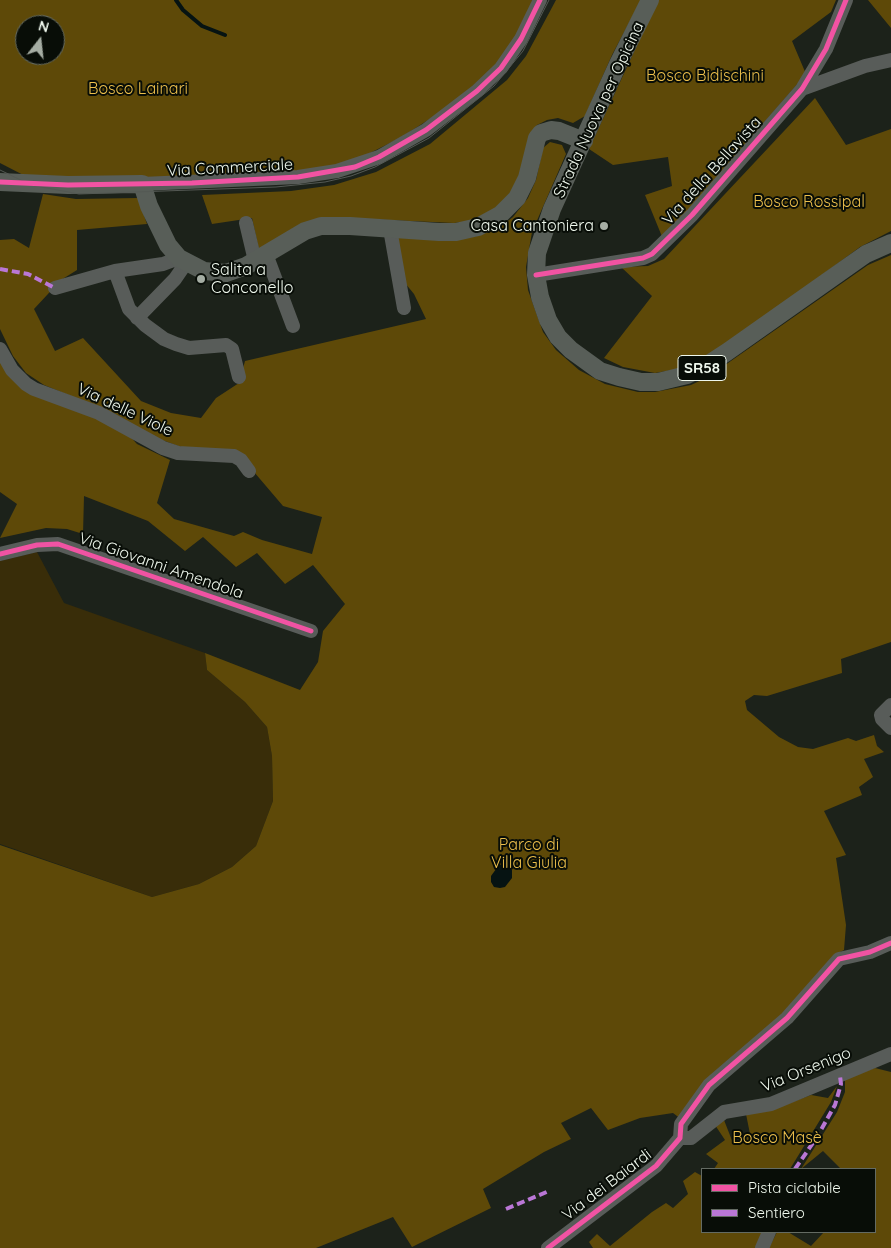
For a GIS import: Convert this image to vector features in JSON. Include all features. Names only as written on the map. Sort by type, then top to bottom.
[{"type":"main road","name":"Strada Nuova per Opicina","points":[[650,0],[543,232],[538,253],[536,275],[548,320],[558,337],[571,350],[600,371],[619,378],[640,382],[658,382],[686,375],[707,366],[866,254],[891,243]]},
{"type":"main road","points":[[142,184],[149,206],[168,245],[182,260],[204,271],[226,272],[260,258],[305,231],[321,226],[456,232],[486,223],[500,216],[517,198],[527,178],[537,138],[541,133],[551,130],[559,131],[584,141]]},
{"type":"main road","name":"Via Commerciale","points":[[0,182],[68,185],[142,184]]},
{"type":"street","name":"Via Commerciale","points":[[142,184],[298,177],[337,171],[380,157],[426,130],[477,91],[495,74],[521,39],[540,0]]},
{"type":"street","name":"Via della Bellavista","points":[[536,275],[643,258],[652,254],[692,214],[802,89],[826,49],[846,0]]},
{"type":"street","points":[[802,89],[865,66],[891,60]]},
{"type":"street","points":[[246,224],[260,258],[293,326]]},
{"type":"street","points":[[390,229],[404,308]]},
{"type":"street","points":[[55,288],[115,271],[182,260]]},
{"type":"street","points":[[138,318],[174,279],[182,260]]},
{"type":"street","points":[[115,271],[122,294],[130,309],[154,332],[176,344],[196,348],[226,345],[232,349],[239,377]]},
{"type":"street","name":"Via delle Viole","points":[[0,349],[12,370],[34,389],[98,413],[163,448],[178,453],[234,456],[241,460],[249,471]]},
{"type":"street","name":"Via Giovanni Amendola","points":[[0,554],[37,544],[58,544],[86,552],[311,631]]},
{"type":"street","points":[[891,705],[881,715],[882,719],[891,728]]},
{"type":"street","name":"Via dei Baiardi","points":[[548,1248],[656,1166],[680,1138],[681,1124],[709,1085],[788,1018],[839,959],[870,952],[891,943]]},
{"type":"street","name":"Via Orsenigo","points":[[680,1138],[691,1138],[724,1112],[771,1104],[891,1054]]},
{"type":"street","points":[[762,1248],[769,1233]]},
{"type":"shaded area","points":[[37,552],[64,603],[205,653],[207,670],[245,702],[267,727],[272,756],[273,801],[256,846],[232,867],[199,884],[152,897],[0,844],[0,561]]},
{"type":"shaded area","points":[[504,864],[512,870],[512,878],[505,887],[494,887],[491,882],[491,876],[499,865]]},
{"type":"green space","name":"Bosco Lainari","points":[[0,0],[533,0],[516,37],[498,62],[481,80],[439,113],[400,138],[364,156],[319,170],[149,179],[33,180],[0,163]]},
{"type":"green space","points":[[556,0],[641,0],[612,55],[585,116],[573,123],[558,118],[547,120],[537,125],[530,135],[519,178],[512,192],[498,207],[471,221],[454,223],[345,218],[259,250],[252,218],[212,224],[202,195],[291,191],[334,185],[376,172],[430,144],[507,80],[526,56]]},
{"type":"green space","name":"Bosco Bidischini","points":[[658,0],[836,0],[831,12],[792,41],[806,74],[663,239],[645,195],[672,186],[668,157],[613,165],[589,149]]},
{"type":"green space","points":[[868,0],[891,0],[891,28]]},
{"type":"green space","name":"Bosco Rossipal","points":[[815,98],[846,145],[891,129],[891,231],[860,247],[724,347],[684,368],[655,373],[623,367],[604,358],[652,296],[621,267],[648,266],[664,259]]},
{"type":"green space","name":"Parco di Villa Giulia","points":[[550,142],[562,145],[566,154],[532,232],[526,267],[528,290],[543,332],[556,350],[579,370],[605,384],[638,392],[655,392],[691,385],[708,377],[868,265],[891,255],[891,642],[841,659],[842,673],[767,696],[754,695],[745,701],[747,710],[779,737],[798,747],[813,749],[848,738],[856,741],[874,735],[877,746],[884,752],[864,759],[873,777],[859,787],[862,795],[824,811],[846,855],[836,858],[846,925],[844,950],[838,953],[796,1003],[681,1119],[673,1113],[640,1118],[608,1130],[591,1108],[561,1123],[571,1139],[544,1152],[483,1189],[491,1208],[412,1247],[393,1217],[316,1248],[0,1248],[0,845],[152,897],[199,884],[232,867],[256,846],[273,801],[272,756],[267,727],[245,702],[207,670],[205,653],[300,690],[318,662],[323,631],[345,604],[313,565],[285,584],[257,553],[236,567],[203,537],[185,551],[148,521],[84,496],[83,534],[67,529],[46,528],[0,538],[17,504],[0,492],[0,355],[13,376],[125,431],[137,444],[170,460],[157,503],[174,519],[234,536],[243,532],[262,540],[312,554],[322,517],[283,506],[237,452],[181,447],[154,437],[115,414],[44,385],[26,373],[13,356],[0,329],[0,240],[14,239],[29,248],[43,194],[76,199],[138,198],[147,224],[77,230],[77,270],[61,280],[34,309],[55,351],[83,338],[141,401],[171,413],[201,418],[216,398],[239,383],[245,361],[426,319],[414,294],[405,283],[397,237],[451,241],[477,236],[504,224],[513,217],[528,198],[536,180],[543,148]]},
{"type":"green space","points":[[875,1068],[891,1072],[891,1248],[769,1248],[776,1233],[790,1233],[811,1246],[823,1233],[876,1233],[876,1168],[840,1168],[823,1151],[802,1168],[837,1112],[845,1092],[845,1078]]},
{"type":"green space","name":"Bosco Masè","points":[[837,1086],[831,1102],[791,1168],[715,1168],[718,1163],[706,1154],[725,1140],[715,1125],[724,1120],[733,1143],[750,1134],[746,1114],[768,1111],[811,1095],[828,1098]]},
{"type":"green space","name":"Bosco Masè","points":[[695,1172],[701,1175],[701,1233],[764,1233],[756,1248],[593,1248],[589,1242],[597,1234],[610,1246],[666,1203],[673,1208],[688,1194],[683,1181]]},
{"type":"waterway","points":[[176,0],[183,10],[202,26],[225,35]]},
{"type":"tram line","points":[[0,170],[31,185],[79,194],[276,187],[325,182],[351,176],[375,167],[429,138],[494,86],[523,51],[549,0]]},
{"type":"marked path","points":[[0,269],[28,274],[55,288]]},
{"type":"marked path","points":[[796,1168],[817,1137],[835,1105],[841,1084],[840,1076]]},
{"type":"marked path","points":[[506,1209],[549,1191]]},
{"type":"cycle path","points":[[0,182],[68,185],[192,183],[298,177],[355,167],[379,157],[426,130],[477,91],[501,68],[521,39],[540,0]]},
{"type":"cycle path","points":[[536,275],[643,258],[652,254],[692,215],[802,89],[826,49],[846,0]]},
{"type":"cycle path","points":[[0,554],[37,545],[58,544],[311,631]]},
{"type":"cycle path","points":[[548,1248],[656,1166],[680,1138],[681,1124],[709,1085],[787,1018],[839,959],[870,952],[891,943]]},
{"type":"place","name":"Casa Cantoniera","points":[[604,226]]},
{"type":"place","name":"Salita a Conconello","points":[[201,279]]}]
